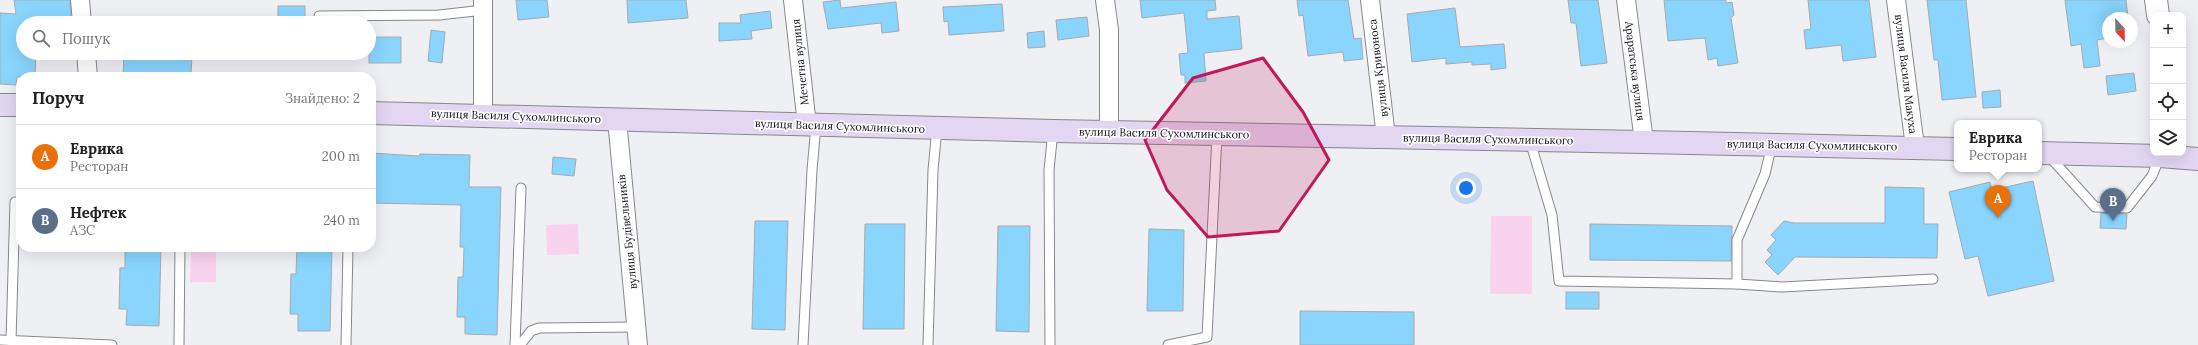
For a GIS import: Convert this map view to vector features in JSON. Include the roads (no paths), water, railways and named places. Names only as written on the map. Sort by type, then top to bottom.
[{"type":"main road","points":[[0,105],[16,105]]},
{"type":"main road","name":"вулиця Василя Сухомлинського","points":[[376,113],[1052,132],[1530,139],[1954,149]]},
{"type":"main road","points":[[2043,153],[2150,155]]},
{"type":"main road","points":[[2177,156],[2198,159]]},
{"type":"street","points":[[80,0],[81,16]]},
{"type":"street","name":"Мечетна вулиця","points":[[793,0],[812,125]]},
{"type":"street","points":[[1105,0],[1108,30],[1108,132]]},
{"type":"street","name":"вулиця Кривоноса","points":[[1370,0],[1386,137]]},
{"type":"street","name":"Араратська вулиця","points":[[1626,0],[1644,142]]},
{"type":"street","name":"вулиця Василя Макуха","points":[[1896,0],[1915,147]]},
{"type":"street","points":[[2156,0],[2158,12]]},
{"type":"street","points":[[483,115],[484,5]]},
{"type":"street","points":[[87,60],[88,72]]},
{"type":"street","name":"вулиця Будівельників","points":[[617,119],[638,345]]},
{"type":"lane","points":[[320,16],[439,15],[484,5]]},
{"type":"lane","points":[[804,345],[812,170],[812,125]]},
{"type":"lane","points":[[928,345],[933,170],[937,128]]},
{"type":"lane","points":[[1050,345],[1049,170],[1052,132]]},
{"type":"lane","points":[[1168,345],[1208,337],[1217,135]]},
{"type":"lane","points":[[1530,139],[1552,215],[1559,281],[1737,284],[1782,287],[1933,278]]},
{"type":"lane","points":[[1737,284],[1737,240],[1765,174],[1772,144]]},
{"type":"lane","points":[[2043,153],[2066,172],[2094,207],[2127,208],[2169,156]]},
{"type":"lane","points":[[515,345],[521,188]]},
{"type":"lane","points":[[11,341],[15,202]]},
{"type":"lane","points":[[179,345],[180,252]]},
{"type":"lane","points":[[346,345],[348,252]]},
{"type":"lane","points":[[520,345],[530,331],[539,328],[636,327]]},
{"type":"lane","points":[[0,340],[112,345]]},
{"type":"place","name":"Еврика","points":[[1998,218]]},
{"type":"place","name":"Нефтек","points":[[2113,221]]}]
